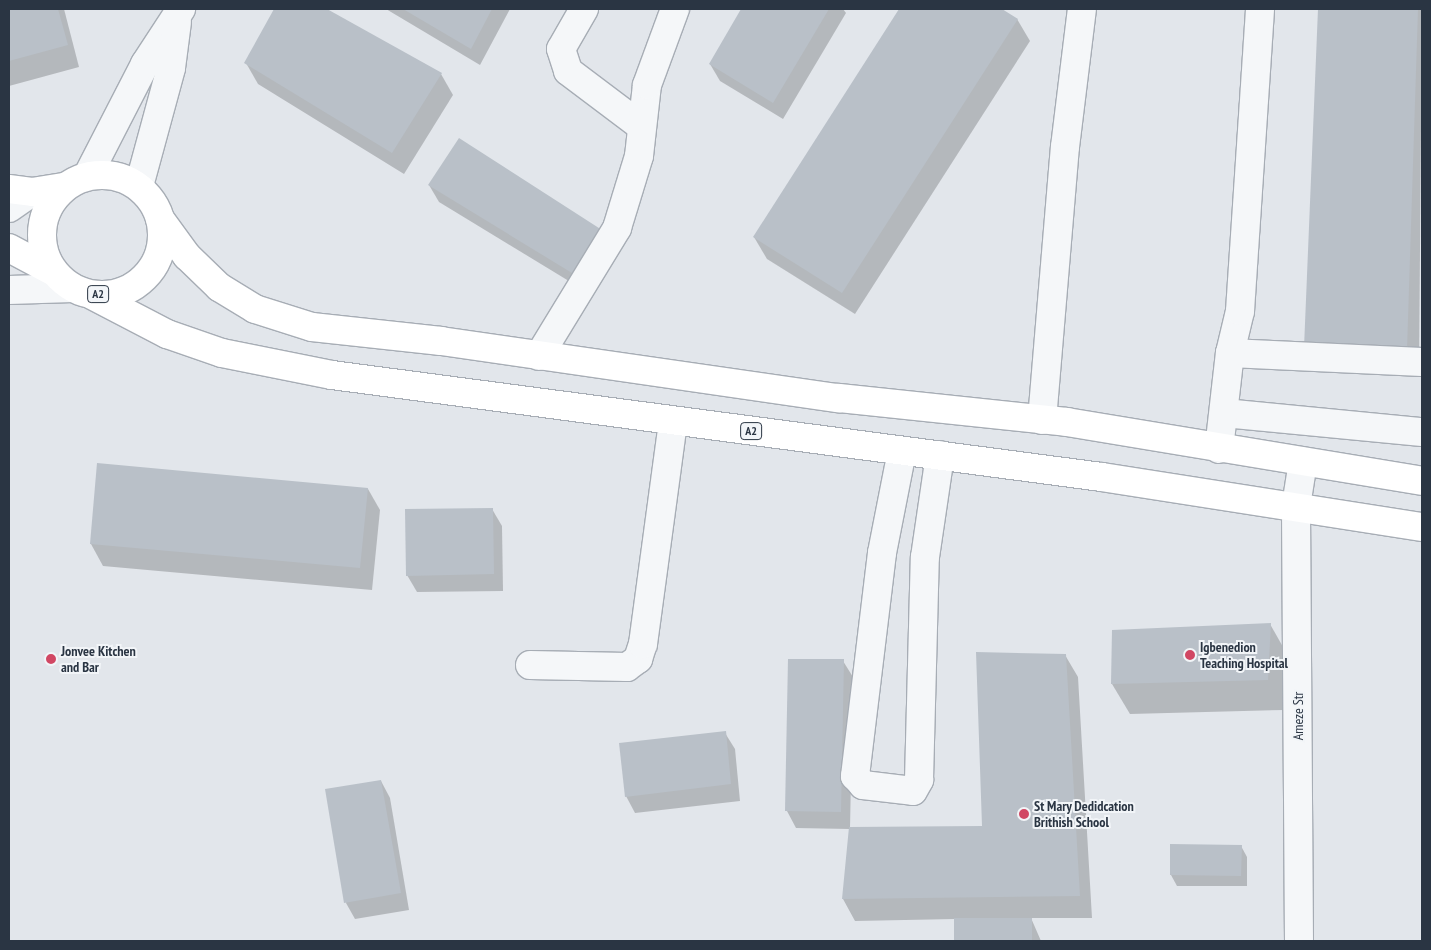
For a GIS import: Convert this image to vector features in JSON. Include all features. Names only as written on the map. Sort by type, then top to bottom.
[{"type":"highway","points":[[20,190],[114,176],[139,186]]},
{"type":"highway","points":[[73,285],[45,255],[41,237],[44,218],[52,201],[77,181]]},
{"type":"highway","name":"A2","points":[[139,186],[152,201],[160,219],[187,256],[213,280],[255,309],[312,327],[539,356],[839,398],[1042,420],[1422,481]]},
{"type":"highway","name":"A2","points":[[73,285],[112,294],[131,288],[147,275],[157,258],[162,239],[160,219]]},
{"type":"highway","name":"A2","points":[[9,248],[73,285],[167,334],[222,353],[332,375],[940,455],[1296,506],[1422,527]]},
{"type":"street","points":[[584,9],[561,49],[568,71],[641,126]]},
{"type":"street","points":[[539,356],[617,228],[638,156],[648,85],[675,9]]},
{"type":"street","points":[[1042,420],[1065,147],[1082,9]]},
{"type":"street","points":[[1219,449],[1230,353],[1240,311],[1260,9]]},
{"type":"street","points":[[77,181],[145,64],[179,14]]},
{"type":"street","points":[[139,186],[170,68],[179,14]]},
{"type":"street","points":[[9,208],[20,190]]},
{"type":"street","points":[[9,290],[73,285]]},
{"type":"street","points":[[1230,353],[1422,362]]},
{"type":"street","points":[[1224,413],[1422,432]]},
{"type":"street","points":[[530,665],[627,668],[638,659],[643,644],[673,421]]},
{"type":"street","points":[[902,451],[882,553],[855,776],[863,785],[913,791],[919,780],[925,558],[940,455]]},
{"type":"street","name":"Ameze Str","points":[[1300,941],[1296,506],[1303,462]]},
{"type":"building","points":[[9,9],[58,9],[68,45],[9,61]]},
{"type":"building","points":[[274,9],[327,9],[442,73],[392,153],[244,63]]},
{"type":"building","points":[[403,9],[492,9],[471,49]]},
{"type":"building","points":[[741,9],[829,9],[773,103],[709,64]]},
{"type":"building","points":[[899,9],[1002,9],[1018,19],[842,293],[753,237]]},
{"type":"building","points":[[1318,9],[1418,9],[1407,350],[1304,348]]},
{"type":"building","points":[[459,138],[602,230],[572,273],[428,185]]},
{"type":"building","points":[[97,463],[368,488],[360,568],[90,544]]},
{"type":"building","points":[[493,508],[494,574],[406,576],[405,509]]},
{"type":"building","name":"Igbenedion Teaching Hospital","points":[[1271,623],[1268,680],[1111,684],[1112,630]]},
{"type":"building","points":[[976,652],[1066,654],[1080,896],[842,899],[849,827],[982,826]]},
{"type":"building","points":[[788,659],[844,659],[841,812],[785,811]]},
{"type":"building","points":[[726,731],[731,784],[625,797],[619,743]]},
{"type":"building","points":[[381,780],[401,893],[344,903],[325,789]]},
{"type":"building","points":[[1170,844],[1242,845],[1241,876],[1170,875]]},
{"type":"building","points":[[954,918],[1032,918],[1032,941],[954,941]]},
{"type":"place","name":"Igbenedion Teaching Hospital","points":[[1190,655]]},
{"type":"place","name":"Jonvee Kitchen and Bar","points":[[51,659]]},
{"type":"place","name":"St Mary Dedidcation Brithish School","points":[[1024,814]]}]
